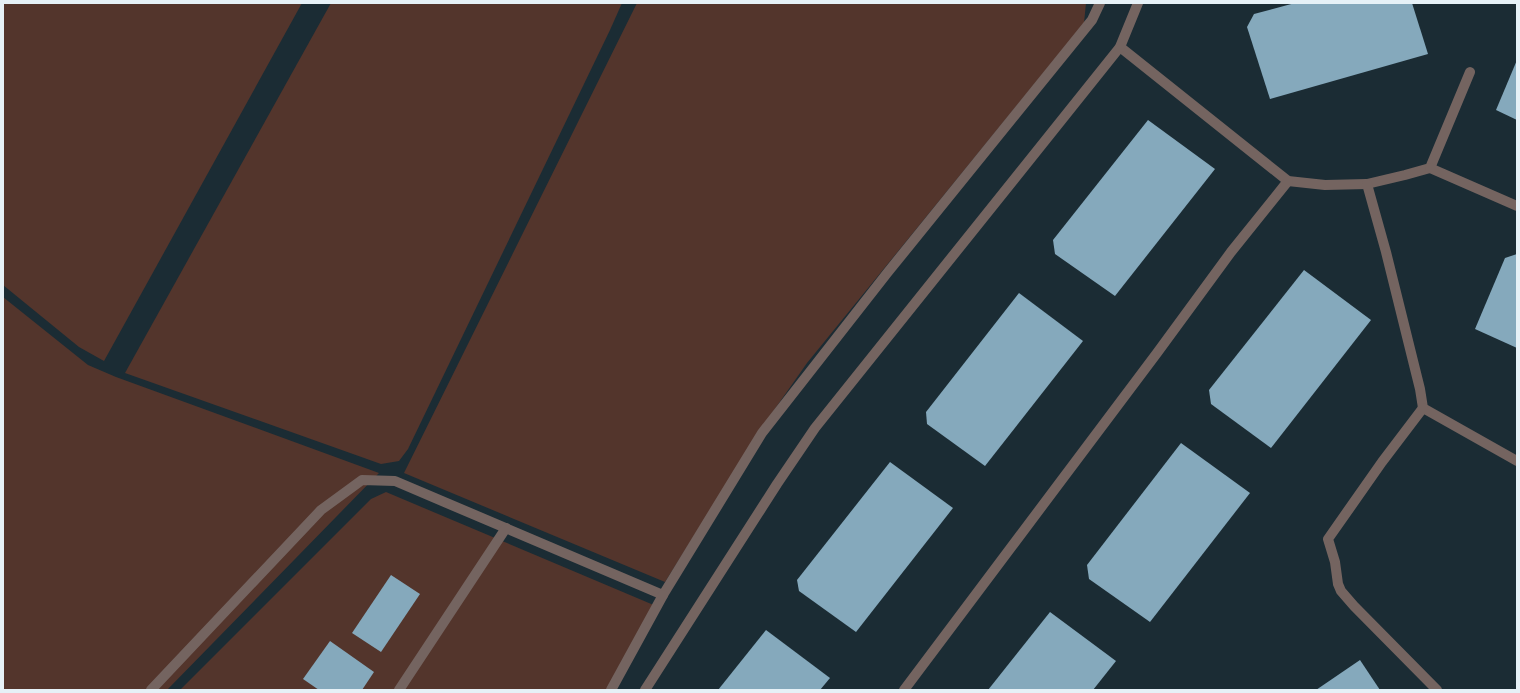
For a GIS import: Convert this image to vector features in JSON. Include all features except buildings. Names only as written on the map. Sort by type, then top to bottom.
[{"type":"lane","points":[[611,690],[663,595],[762,433],[888,272],[1092,20],[1100,3]]},
{"type":"lane","points":[[645,690],[815,428],[1120,47],[1138,3]]},
{"type":"lane","points":[[1120,47],[1288,181],[1325,185],[1367,184],[1430,168],[1517,206]]},
{"type":"lane","points":[[1430,168],[1470,72]]},
{"type":"lane","points":[[904,690],[1231,252],[1288,181]]},
{"type":"lane","points":[[1367,184],[1388,259],[1420,389],[1423,408],[1382,462],[1328,539],[1335,562],[1338,584],[1341,591],[1437,690]]},
{"type":"lane","points":[[1423,408],[1517,461]]},
{"type":"lane","points":[[151,690],[321,510],[362,480],[394,481],[663,595]]},
{"type":"lane","points":[[399,690],[506,528]]},
{"type":"shaded area","points":[[3,3],[302,3],[104,361],[79,347],[3,285]]},
{"type":"shaded area","points":[[331,3],[622,3],[408,449],[399,461],[381,464],[125,373]]},
{"type":"shaded area","points":[[637,3],[1086,3],[1084,23],[807,363],[765,423],[665,582],[404,473]]},
{"type":"shaded area","points":[[3,297],[88,365],[116,377],[379,473],[167,690],[3,690]]},
{"type":"shaded area","points":[[386,492],[656,606],[613,690],[180,690],[371,499]]}]
